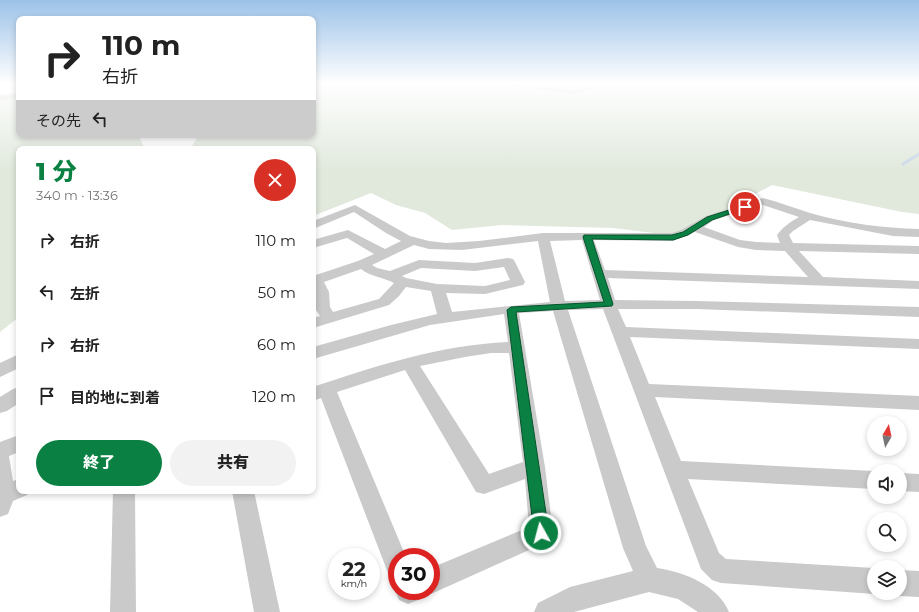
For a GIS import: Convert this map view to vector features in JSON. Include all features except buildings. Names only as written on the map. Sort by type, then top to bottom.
[{"type":"street","points":[[316,224],[355,208],[412,241],[438,246],[465,246],[543,237],[673,237],[695,228],[710,218],[763,201],[808,216],[866,228],[919,233]]},
{"type":"street","points":[[808,216],[788,228],[783,235],[788,246],[819,281]]},
{"type":"street","points":[[695,228],[738,243],[756,246],[919,250]]},
{"type":"street","points":[[316,243],[348,234],[384,254]]},
{"type":"street","points":[[543,237],[558,307],[635,548],[649,579]]},
{"type":"street","points":[[587,237],[609,304],[710,561],[721,571],[867,581]]},
{"type":"street","points":[[316,280],[363,264],[412,241]]},
{"type":"street","points":[[316,322],[365,309],[384,302],[394,294],[397,279],[419,264],[475,267],[508,262],[518,282],[485,290],[438,288],[397,279],[372,271],[363,264]]},
{"type":"street","points":[[599,274],[919,285]]},
{"type":"street","points":[[316,284],[322,292],[322,307],[329,318]]},
{"type":"street","points":[[438,288],[446,317]]},
{"type":"street","points":[[316,352],[384,332],[446,317],[511,310],[609,304],[654,304],[919,312]]},
{"type":"street","points":[[440,578],[541,533],[534,467],[511,310]]},
{"type":"street","points":[[620,332],[919,344]]},
{"type":"street","points":[[390,548],[320,391],[409,363],[491,347],[517,347]]},
{"type":"street","points":[[0,371],[16,362]]},
{"type":"street","points":[[409,363],[484,485],[534,467]]},
{"type":"street","points":[[643,390],[919,403]]},
{"type":"street","points":[[0,406],[16,396]]},
{"type":"street","points":[[0,451],[16,444]]},
{"type":"street","points":[[0,458],[5,496]]},
{"type":"street","points":[[674,469],[867,480]]},
{"type":"street","points":[[907,482],[919,483]]},
{"type":"street","points":[[123,612],[124,494]]},
{"type":"street","points":[[244,494],[267,612]]},
{"type":"street","points":[[547,612],[570,600],[649,579],[667,582],[685,588],[706,601],[716,612]]},
{"type":"street","points":[[907,583],[919,584]]},
{"type":"shaded area","points":[[0,113],[16,113],[16,138],[140,138],[144,146],[16,146],[16,319],[0,332]]},
{"type":"shaded area","points":[[316,113],[919,113],[919,214],[902,212],[772,185],[678,236],[613,228],[502,225],[452,230],[425,213],[396,205],[371,193],[316,215],[316,146],[192,146],[197,138],[316,138]]},
{"type":"waterway","points":[[903,164],[919,154]]},
{"type":"route","points":[[541,533],[532,452],[511,310],[609,304],[587,237],[673,237],[695,228],[710,218],[745,207]]}]
